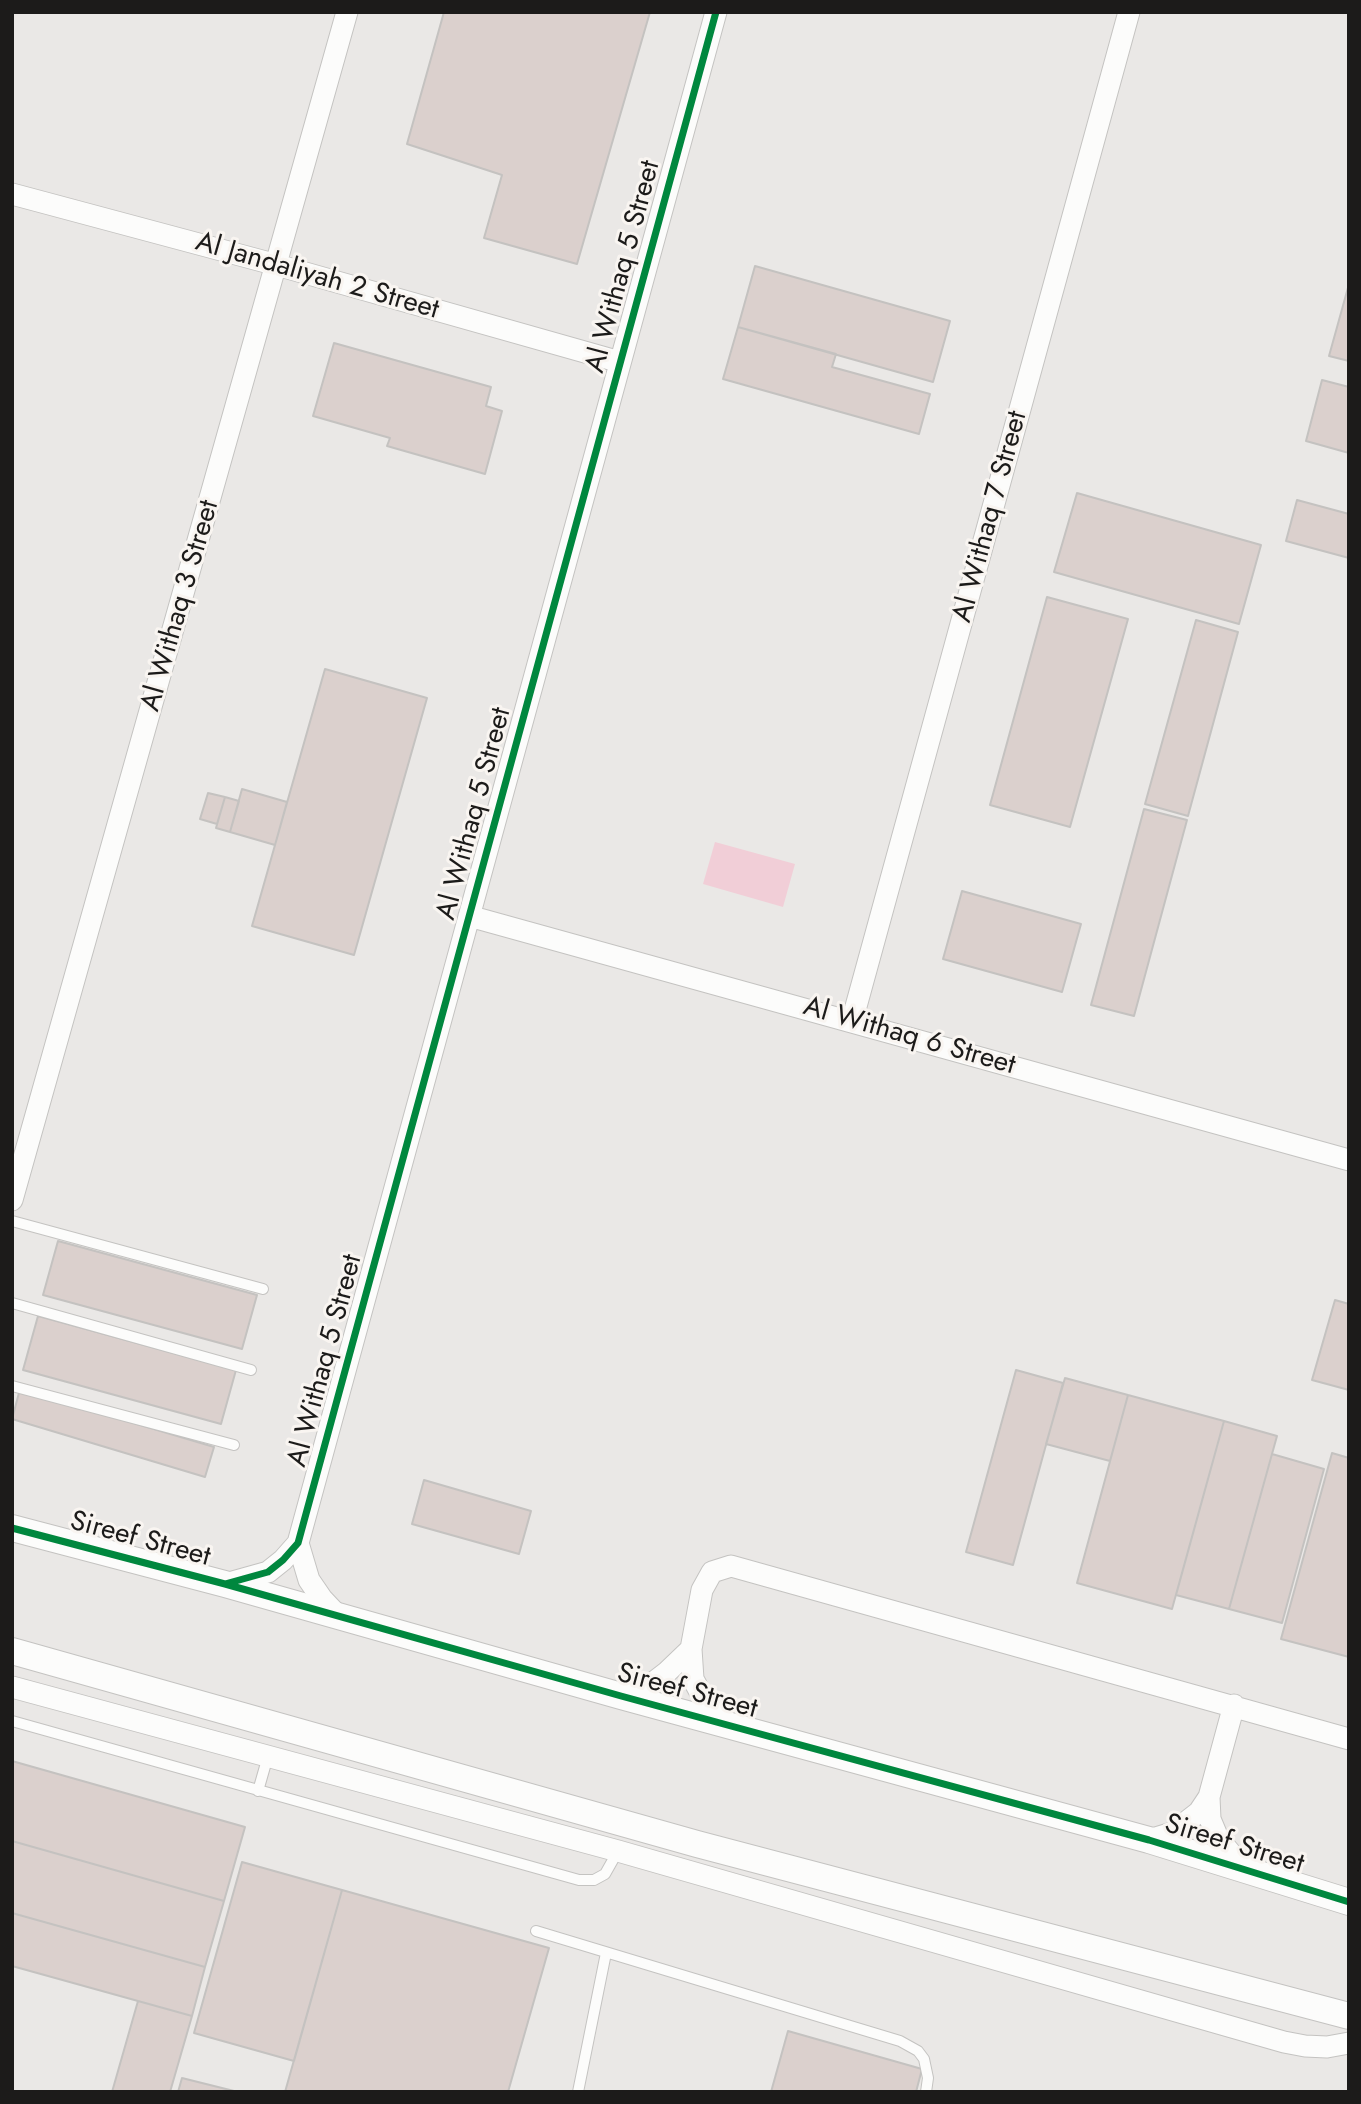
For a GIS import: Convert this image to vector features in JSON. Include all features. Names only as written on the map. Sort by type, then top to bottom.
[{"type":"street","name":"Al Withaq 3 Street","points":[[12,1200],[347,12]]},
{"type":"street","name":"Al Withaq 5 Street","points":[[299,1543],[716,12]]},
{"type":"street","name":"Al Withaq 7 Street","points":[[852,1021],[1129,12]]},
{"type":"street","name":"Al Jandaliyah 2 Street","points":[[12,194],[277,265],[620,362]]},
{"type":"street","name":"Al Withaq 6 Street","points":[[469,916],[1349,1160]]},
{"type":"street","name":"Sireef Street","points":[[12,1528],[225,1584],[621,1696],[1149,1840],[1349,1902]]},
{"type":"street","points":[[225,1584],[268,1572],[299,1543]]},
{"type":"street","points":[[299,1543],[309,1580],[338,1616]]},
{"type":"street","points":[[724,1724],[706,1703],[693,1679],[691,1649],[702,1590],[712,1572],[731,1566],[1349,1739]]},
{"type":"street","points":[[621,1696],[654,1682],[691,1649]]},
{"type":"street","points":[[12,1651],[697,1844],[1349,2016]]},
{"type":"street","points":[[12,1687],[618,1851],[1284,2042],[1327,2047],[1349,2043]]},
{"type":"street","points":[[1234,1705],[1209,1797],[1210,1819],[1218,1838],[1243,1868]]},
{"type":"street","points":[[1149,1840],[1172,1833],[1199,1812],[1209,1797]]},
{"type":"lane","points":[[12,1221],[263,1289]]},
{"type":"lane","points":[[12,1303],[251,1370]]},
{"type":"lane","points":[[12,1386],[234,1445]]},
{"type":"lane","points":[[12,1721],[579,1880],[594,1880],[605,1874],[618,1851]]},
{"type":"lane","points":[[258,1791],[268,1756]]},
{"type":"lane","points":[[536,1931],[910,2045],[924,2059],[927,2068],[926,2092]]},
{"type":"lane","points":[[578,2092],[606,1953]]},
{"type":"shaded area","points":[[715,842],[795,864],[783,907],[703,884]]},
{"type":"building","points":[[444,12],[650,12],[577,264],[484,238],[502,175],[407,144]]},
{"type":"building","points":[[755,266],[950,321],[933,382],[738,327]]},
{"type":"building","points":[[1349,284],[1349,361],[1329,356]]},
{"type":"building","points":[[738,327],[836,354],[832,367],[930,394],[919,434],[723,379]]},
{"type":"building","points":[[334,343],[491,387],[486,406],[502,411],[485,474],[387,446],[390,438],[313,416]]},
{"type":"building","points":[[1322,380],[1349,387],[1349,453],[1306,441]]},
{"type":"building","points":[[1077,493],[1261,545],[1239,624],[1054,572]]},
{"type":"building","points":[[1297,500],[1349,514],[1349,558],[1286,541]]},
{"type":"building","points":[[1047,597],[1128,619],[1070,827],[990,805]]},
{"type":"building","points":[[1196,620],[1238,632],[1188,816],[1145,804]]},
{"type":"building","points":[[325,669],[427,698],[354,955],[252,926]]},
{"type":"building","points":[[242,789],[287,802],[275,845],[230,832]]},
{"type":"building","points":[[208,793],[225,797],[217,824],[200,819]]},
{"type":"building","points":[[225,797],[239,801],[230,832],[216,828]]},
{"type":"building","points":[[1144,809],[1187,820],[1134,1016],[1091,1005]]},
{"type":"building","points":[[962,891],[1081,924],[1062,992],[943,959]]},
{"type":"building","points":[[58,1241],[257,1295],[242,1349],[43,1295]]},
{"type":"building","points":[[1335,1300],[1349,1304],[1349,1390],[1312,1380]]},
{"type":"building","points":[[38,1316],[236,1370],[221,1424],[23,1370]]},
{"type":"building","points":[[1016,1370],[1063,1383],[1013,1565],[966,1552]]},
{"type":"building","points":[[1065,1378],[1128,1395],[1110,1461],[1046,1444]]},
{"type":"building","points":[[20,1389],[214,1447],[205,1477],[12,1419]]},
{"type":"building","points":[[1128,1395],[1224,1421],[1172,1609],[1077,1583]]},
{"type":"building","points":[[1224,1421],[1277,1436],[1229,1609],[1176,1595]]},
{"type":"building","points":[[1332,1453],[1349,1458],[1349,1657],[1281,1639]]},
{"type":"building","points":[[1272,1454],[1324,1469],[1282,1623],[1229,1609]]},
{"type":"building","points":[[424,1480],[531,1511],[519,1554],[412,1524]]},
{"type":"building","points":[[12,1761],[245,1827],[224,1901],[12,1841]]},
{"type":"building","points":[[12,1841],[224,1901],[205,1967],[12,1913]]},
{"type":"building","points":[[242,1862],[342,1890],[294,2061],[194,2033]]},
{"type":"building","points":[[342,1890],[549,1948],[508,2092],[285,2092]]},
{"type":"building","points":[[12,1913],[205,1967],[192,2016],[12,1966]]},
{"type":"building","points":[[138,2001],[192,2016],[170,2092],[112,2092]]},
{"type":"building","points":[[788,2031],[922,2069],[916,2092],[771,2092]]},
{"type":"building","points":[[182,2078],[238,2092],[178,2092]]},
{"type":"cycle path","points":[[225,1584],[268,1572],[298,1543],[716,12]]},
{"type":"cycle path","points":[[12,1528],[225,1584],[621,1696],[1149,1840],[1349,1902]]}]
